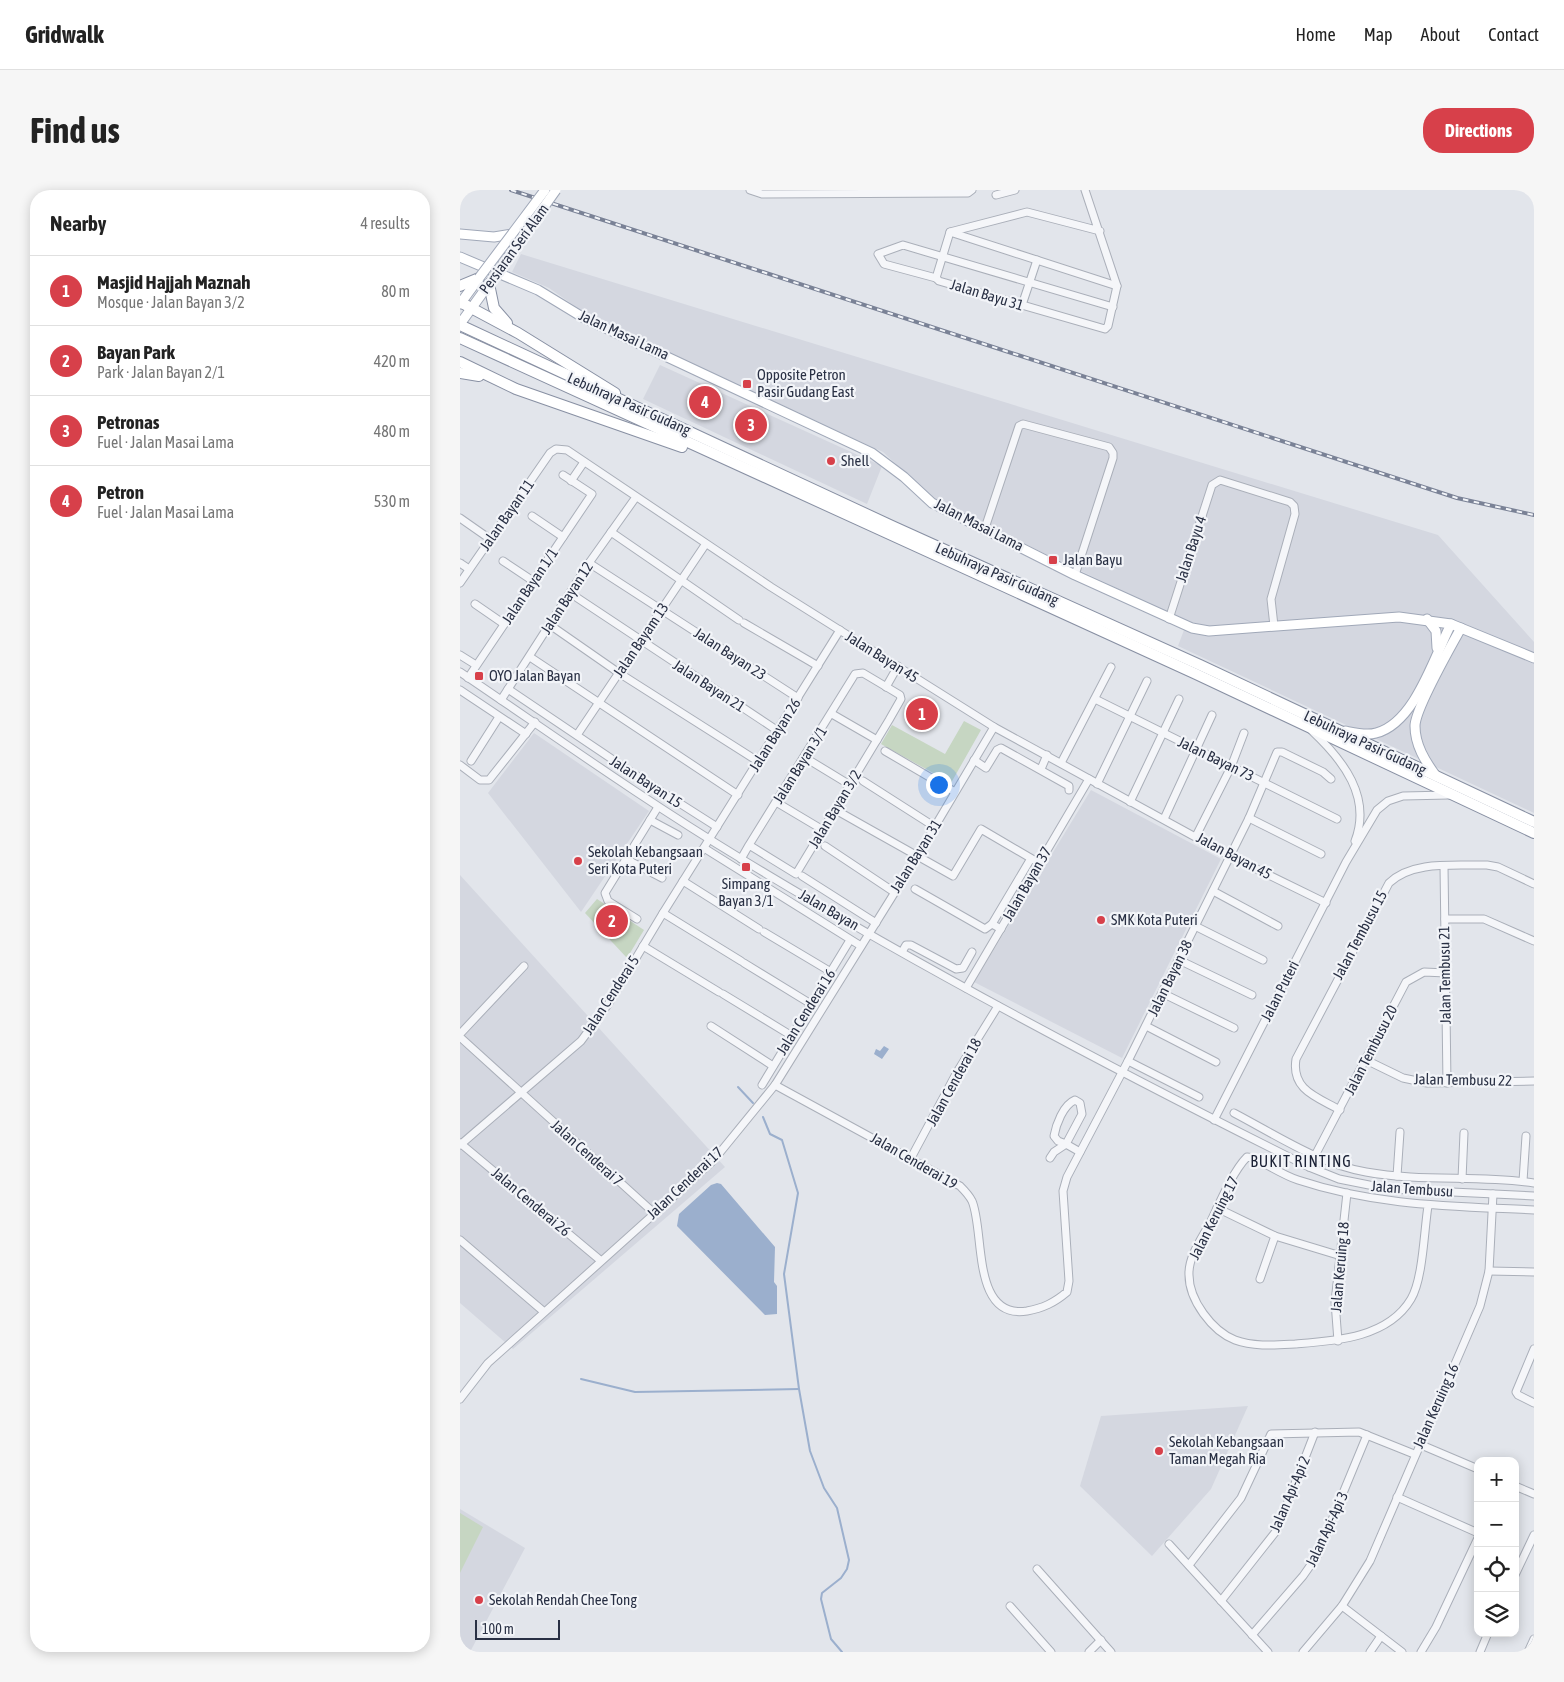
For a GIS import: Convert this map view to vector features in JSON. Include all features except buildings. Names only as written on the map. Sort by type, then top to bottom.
[{"type":"highway","points":[[460,286],[480,278]]},
{"type":"highway","points":[[489,284],[490,299],[494,308],[518,333]]},
{"type":"highway","points":[[460,303],[472,307],[518,333],[600,382],[630,404]]},
{"type":"highway","name":"Lebuhraya Pasir Gudang","points":[[460,325],[1534,822]]},
{"type":"highway","name":"Lebuhraya Pasir Gudang","points":[[460,338],[714,456],[1305,725],[1534,834]]},
{"type":"highway","points":[[460,362],[488,377],[525,392],[714,456]]},
{"type":"highway","points":[[460,373],[488,377]]},
{"type":"main road","name":"Persiaran Seri Alam","points":[[460,303],[545,190]]},
{"type":"main road","name":"Persiaran Seri Alam","points":[[460,325],[556,190]]},
{"type":"main road","points":[[460,234],[494,237],[512,234]]},
{"type":"main road","name":"Jalan Masai Lama","points":[[460,257],[538,290],[584,318],[872,453],[904,477],[932,503],[1074,574],[1192,628],[1209,631],[1399,617],[1451,624],[1534,658]]},
{"type":"main road","points":[[1427,620],[1436,631],[1436,653]]},
{"type":"main road","points":[[1337,730],[1362,734],[1376,733],[1403,716],[1414,704],[1451,624]]},
{"type":"main road","points":[[1437,778],[1421,754],[1415,725],[1421,707],[1461,628]]},
{"type":"street","points":[[750,190],[762,194],[968,192],[972,190]]},
{"type":"street","points":[[996,195],[1015,190]]},
{"type":"street","points":[[1085,190],[1118,286]]},
{"type":"street","points":[[950,232],[1027,212],[1100,231]]},
{"type":"street","points":[[950,232],[1118,286]]},
{"type":"street","name":"Jalan Bayu 31","points":[[950,232],[936,278],[939,281],[1105,329],[1108,326],[1118,286]]},
{"type":"street","points":[[936,278],[884,264],[878,254],[903,244],[1113,307]]},
{"type":"street","points":[[1022,305],[1037,260]]},
{"type":"street","points":[[985,528],[1018,426],[1023,424],[1109,447],[1113,452],[1113,458],[1074,574]]},
{"type":"street","name":"Jalan Bayan 45","points":[[556,449],[567,450],[705,545],[994,726],[1230,856],[1326,903]]},
{"type":"street","name":"Jalan Bayan 11","points":[[460,583],[550,452],[556,449]]},
{"type":"street","points":[[563,475],[572,481],[584,462]]},
{"type":"street","name":"Jalan Bayan 1/1","points":[[468,678],[592,494],[572,481]]},
{"type":"street","name":"Jalan Bayu 4","points":[[1169,619],[1212,485],[1215,481],[1229,482],[1290,502],[1294,506],[1295,514],[1271,599],[1274,626]]},
{"type":"street","name":"Jalan Bayan 12","points":[[501,700],[589,563],[636,497]]},
{"type":"street","points":[[532,516],[563,537]]},
{"type":"street","points":[[460,518],[490,539]]},
{"type":"street","points":[[611,532],[741,622],[818,666]]},
{"type":"street","name":"Jalan Bayam 13","points":[[577,735],[705,545]]},
{"type":"street","points":[[503,561],[533,581]]},
{"type":"street","points":[[460,563],[469,569]]},
{"type":"street","name":"Jalan Bayan 23","points":[[589,563],[798,698]]},
{"type":"street","name":"Jalan Bayan 21","points":[[570,593],[640,642],[778,731]]},
{"type":"street","points":[[475,604],[504,624]]},
{"type":"street","points":[[550,625],[619,673],[759,762]]},
{"type":"street","name":"Jalan Bayan 26","points":[[709,839],[840,630]]},
{"type":"street","points":[[460,654],[476,665]]},
{"type":"street","points":[[530,657],[738,795]]},
{"type":"street","points":[[886,687],[898,666]]},
{"type":"street","points":[[1062,763],[1111,667]]},
{"type":"street","name":"Jalan Bayan","points":[[460,672],[658,807],[741,859],[998,1006],[1214,1120]]},
{"type":"street","name":"Jalan Bayan 3/1","points":[[741,859],[855,674],[859,672],[886,687]]},
{"type":"street","points":[[1097,784],[1147,681]]},
{"type":"street","name":"Jalan Bayan 3/2","points":[[749,846],[796,874],[901,697],[886,687]]},
{"type":"street","name":"Jalan Bayan 15","points":[[508,689],[640,778],[717,827]]},
{"type":"street","points":[[460,690],[526,734]]},
{"type":"street","name":"Jalan Bayan 73","points":[[1095,699],[1337,819]]},
{"type":"street","points":[[1130,802],[1179,699]]},
{"type":"street","points":[[832,714],[877,740]]},
{"type":"street","points":[[1164,819],[1212,715]]},
{"type":"street","points":[[471,761],[500,717]]},
{"type":"street","points":[[460,765],[475,777],[485,781],[492,778],[535,722]]},
{"type":"street","name":"Jalan Puteri","points":[[1305,725],[1330,748],[1349,774],[1360,798],[1360,822],[1346,862]]},
{"type":"street","name":"Jalan Bayan 31","points":[[869,933],[918,855],[994,726]]},
{"type":"street","points":[[1196,836],[1231,767],[1244,732]]},
{"type":"street","points":[[974,760],[986,768],[997,750],[1001,748],[1069,786],[1069,790]]},
{"type":"street","points":[[886,751],[955,792]]},
{"type":"street","name":"Jalan Bayan 38","points":[[1123,1073],[1230,856],[1277,752],[1280,751],[1323,772],[1331,779]]},
{"type":"street","points":[[1041,769],[1047,755]]},
{"type":"street","points":[[804,757],[850,785]]},
{"type":"street","name":"Jalan Bayan 37","points":[[966,988],[1089,779]]},
{"type":"street","points":[[862,781],[934,827]]},
{"type":"street","name":"Jalan Puteri","points":[[1214,1120],[1346,862],[1382,805],[1396,798],[1412,794],[1452,795]]},
{"type":"street","points":[[776,802],[823,830]]},
{"type":"street","points":[[638,919],[608,901],[605,896],[606,890],[658,807]]},
{"type":"street","points":[[842,812],[953,876],[982,829],[1039,863]]},
{"type":"street","points":[[1248,818],[1321,854]]},
{"type":"street","points":[[650,820],[678,835]]},
{"type":"street","name":"Jalan Cenderai 5","points":[[460,1144],[581,1042],[609,1003],[709,839]]},
{"type":"street","points":[[825,846],[894,892]]},
{"type":"street","points":[[704,848],[861,946]]},
{"type":"street","points":[[626,859],[662,878]]},
{"type":"street","points":[[915,889],[985,929],[992,924],[1030,860]]},
{"type":"street","name":"Jalan Tembusu 15","points":[[1340,1110],[1299,1084],[1295,1075],[1296,1059],[1388,883],[1404,871],[1444,866],[1492,865],[1534,884]]},
{"type":"street","name":"Jalan Tembusu 21","points":[[1444,866],[1447,1083]]},
{"type":"street","points":[[802,876],[876,923]]},
{"type":"street","points":[[682,881],[831,972]]},
{"type":"street","points":[[1213,891],[1278,926]]},
{"type":"street","points":[[663,913],[811,1004]]},
{"type":"street","points":[[1445,919],[1484,919],[1534,941]]},
{"type":"street","points":[[992,924],[1001,929]]},
{"type":"street","points":[[1195,926],[1263,960]]},
{"type":"street","name":"Jalan Cenderai 17","points":[[460,1399],[488,1363],[543,1311],[713,1161],[775,1084],[869,933]]},
{"type":"street","name":"Jalan Cenderai 16","points":[[762,1085],[850,940]]},
{"type":"street","points":[[902,952],[906,945],[911,945],[956,969],[963,968],[972,952]]},
{"type":"street","points":[[643,946],[792,1036]]},
{"type":"street","points":[[1179,960],[1252,995]]},
{"type":"street","points":[[460,1036],[524,966]]},
{"type":"street","name":"Jalan Tembusu 20","points":[[1309,1167],[1406,982],[1424,972],[1446,973]]},
{"type":"street","points":[[1162,993],[1234,1028]]},
{"type":"street","name":"Jalan Cenderai 18","points":[[911,1158],[957,1072],[998,1006]]},
{"type":"street","points":[[711,1026],[773,1066]]},
{"type":"street","points":[[1146,1026],[1216,1062]]},
{"type":"street","name":"Jalan Cenderai 7","points":[[460,1036],[520,1093],[654,1213]]},
{"type":"street","name":"Jalan Tembusu 22","points":[[1366,1060],[1403,1078],[1427,1083],[1534,1081]]},
{"type":"street","points":[[1128,1061],[1199,1097]]},
{"type":"street","name":"Jalan Cenderai 19","points":[[775,1084],[960,1186],[968,1194],[975,1212],[984,1279],[996,1301],[1018,1312],[1043,1308],[1067,1292],[1069,1281],[1062,1191],[1080,1152],[1123,1073]]},
{"type":"street","points":[[1050,1158],[1054,1152],[1066,1144],[1082,1114],[1080,1103],[1075,1100],[1066,1107],[1055,1128],[1054,1136],[1058,1141],[1066,1144],[1080,1152]]},
{"type":"street","points":[[1234,1113],[1315,1156],[1365,1172],[1397,1176],[1534,1183]]},
{"type":"street","name":"Jalan Tembusu","points":[[1214,1120],[1309,1167],[1339,1179],[1389,1190],[1534,1196]]},
{"type":"street","points":[[1397,1176],[1400,1132]]},
{"type":"street","points":[[1462,1179],[1464,1133]]},
{"type":"street","points":[[1523,1181],[1526,1136]]},
{"type":"street","name":"Jalan Cenderai 26","points":[[460,1144],[600,1260]]},
{"type":"street","name":"Jalan Keruing 17","points":[[1347,1193],[1296,1180],[1254,1158],[1247,1157],[1217,1208],[1191,1260],[1189,1275],[1198,1303],[1214,1326],[1223,1334],[1237,1340],[1272,1345],[1338,1340],[1367,1333],[1388,1322],[1402,1311],[1411,1299],[1417,1283],[1428,1206]]},
{"type":"street","points":[[1347,1193],[1428,1206],[1534,1210]]},
{"type":"street","name":"Jalan Keruing 18","points":[[1338,1340],[1335,1311],[1347,1193]]},
{"type":"street","name":"Jalan Keruing 16","points":[[1302,1652],[1342,1606],[1370,1561],[1414,1454],[1480,1306],[1489,1270],[1493,1194]]},
{"type":"street","points":[[1217,1208],[1276,1236],[1341,1256]]},
{"type":"street","points":[[1260,1279],[1276,1236]]},
{"type":"street","points":[[460,1240],[543,1311]]},
{"type":"street","points":[[1489,1270],[1534,1272]]},
{"type":"street","points":[[1534,1349],[1517,1387],[1518,1395],[1534,1403]]},
{"type":"street","name":"Jalan Api-Api 2","points":[[1221,1601],[1276,1530],[1315,1432]]},
{"type":"street","points":[[1189,1565],[1241,1498],[1271,1434],[1351,1432],[1414,1454]]},
{"type":"street","name":"Jalan Api-Api 3","points":[[1252,1635],[1303,1576],[1317,1556],[1331,1528],[1367,1436]]},
{"type":"street","points":[[1419,1444],[1474,1468]]},
{"type":"street","points":[[1519,1488],[1534,1494]]},
{"type":"street","points":[[1397,1497],[1474,1531]]},
{"type":"street","points":[[1519,1567],[1534,1535]]},
{"type":"street","points":[[1169,1544],[1268,1652]]},
{"type":"street","points":[[1421,1652],[1439,1621],[1474,1547]]},
{"type":"street","points":[[1037,1569],[1111,1652]]},
{"type":"street","points":[[1010,1606],[1051,1652]]},
{"type":"street","points":[[1342,1606],[1402,1652]]},
{"type":"street","points":[[1370,1652],[1381,1636]]},
{"type":"street","points":[[1480,1652],[1486,1637]]},
{"type":"street","points":[[1528,1652],[1534,1639]]},
{"type":"street","points":[[1089,1652],[1101,1640]]},
{"type":"shaded area","points":[[521,254],[1438,535],[1534,642],[1534,813],[1178,646],[1187,622],[944,505],[929,495],[883,452],[586,314],[549,288],[512,272]]},
{"type":"shaded area","points":[[660,365],[882,466],[867,504],[643,399]]},
{"type":"shaded area","name":"Sekolah Kebangsaan Seri Kota Puteri","points":[[534,733],[649,811],[581,912],[488,793]]},
{"type":"shaded area","name":"SMK Kota Puteri","points":[[1091,790],[1221,859],[1122,1058],[974,982]]},
{"type":"shaded area","points":[[460,875],[725,1167],[513,1349],[460,1303]]},
{"type":"shaded area","name":"Sekolah Kebangsaan Taman Megah Ria","points":[[1248,1406],[1211,1489],[1152,1556],[1080,1486],[1101,1416]]},
{"type":"shaded area","name":"Sekolah Rendah Chee Tong","points":[[460,1509],[525,1548],[470,1652],[460,1652]]},
{"type":"green space","points":[[964,721],[981,730],[951,783],[881,744],[892,725],[945,754]]},
{"type":"green space","points":[[597,899],[644,930],[627,958],[585,913]]},
{"type":"green space","points":[[460,1513],[483,1527],[460,1573]]},
{"type":"water","points":[[884,1046],[889,1049],[882,1059],[874,1054],[876,1049],[880,1051]]},
{"type":"water","points":[[721,1184],[775,1247],[774,1282],[777,1286],[777,1314],[765,1315],[677,1226],[679,1214],[711,1185]]},
{"type":"waterway","points":[[738,1087],[753,1103]]},
{"type":"waterway","points":[[763,1117],[770,1134],[782,1140],[798,1193],[784,1274],[799,1389],[810,1451],[824,1488],[837,1508],[849,1560],[847,1569],[841,1578],[822,1593],[821,1599],[831,1639],[842,1652]]},
{"type":"waterway","points":[[581,1379],[635,1392],[799,1389]]},
{"type":"railway","points":[[511,190],[1457,498],[1534,515]]},
{"type":"place","name":"Opposite Petron Pasir Gudang East","points":[[747,384]]},
{"type":"place","name":"Petron","points":[[705,402]]},
{"type":"place","name":"Petronas","points":[[751,425]]},
{"type":"place","name":"Shell","points":[[831,461]]},
{"type":"place","name":"Jalan Bayu","points":[[1053,560]]},
{"type":"place","name":"OYO Jalan Bayan","points":[[479,676]]},
{"type":"place","name":"Masjid Hajjah Maznah","points":[[922,714]]},
{"type":"place","name":"Sekolah Kebangsaan Seri Kota Puteri","points":[[578,861]]},
{"type":"place","name":"Simpang Bayan 3/1","points":[[746,867]]},
{"type":"place","name":"SMK Kota Puteri","points":[[1101,920]]},
{"type":"place","name":"Bayan Park","points":[[612,921]]},
{"type":"place","name":"Sekolah Kebangsaan Taman Megah Ria","points":[[1159,1451]]},
{"type":"place","name":"Sekolah Rendah Chee Tong","points":[[479,1600]]},
{"type":"district","name":"BUKIT RINTING","points":[[1301,1161]]}]
